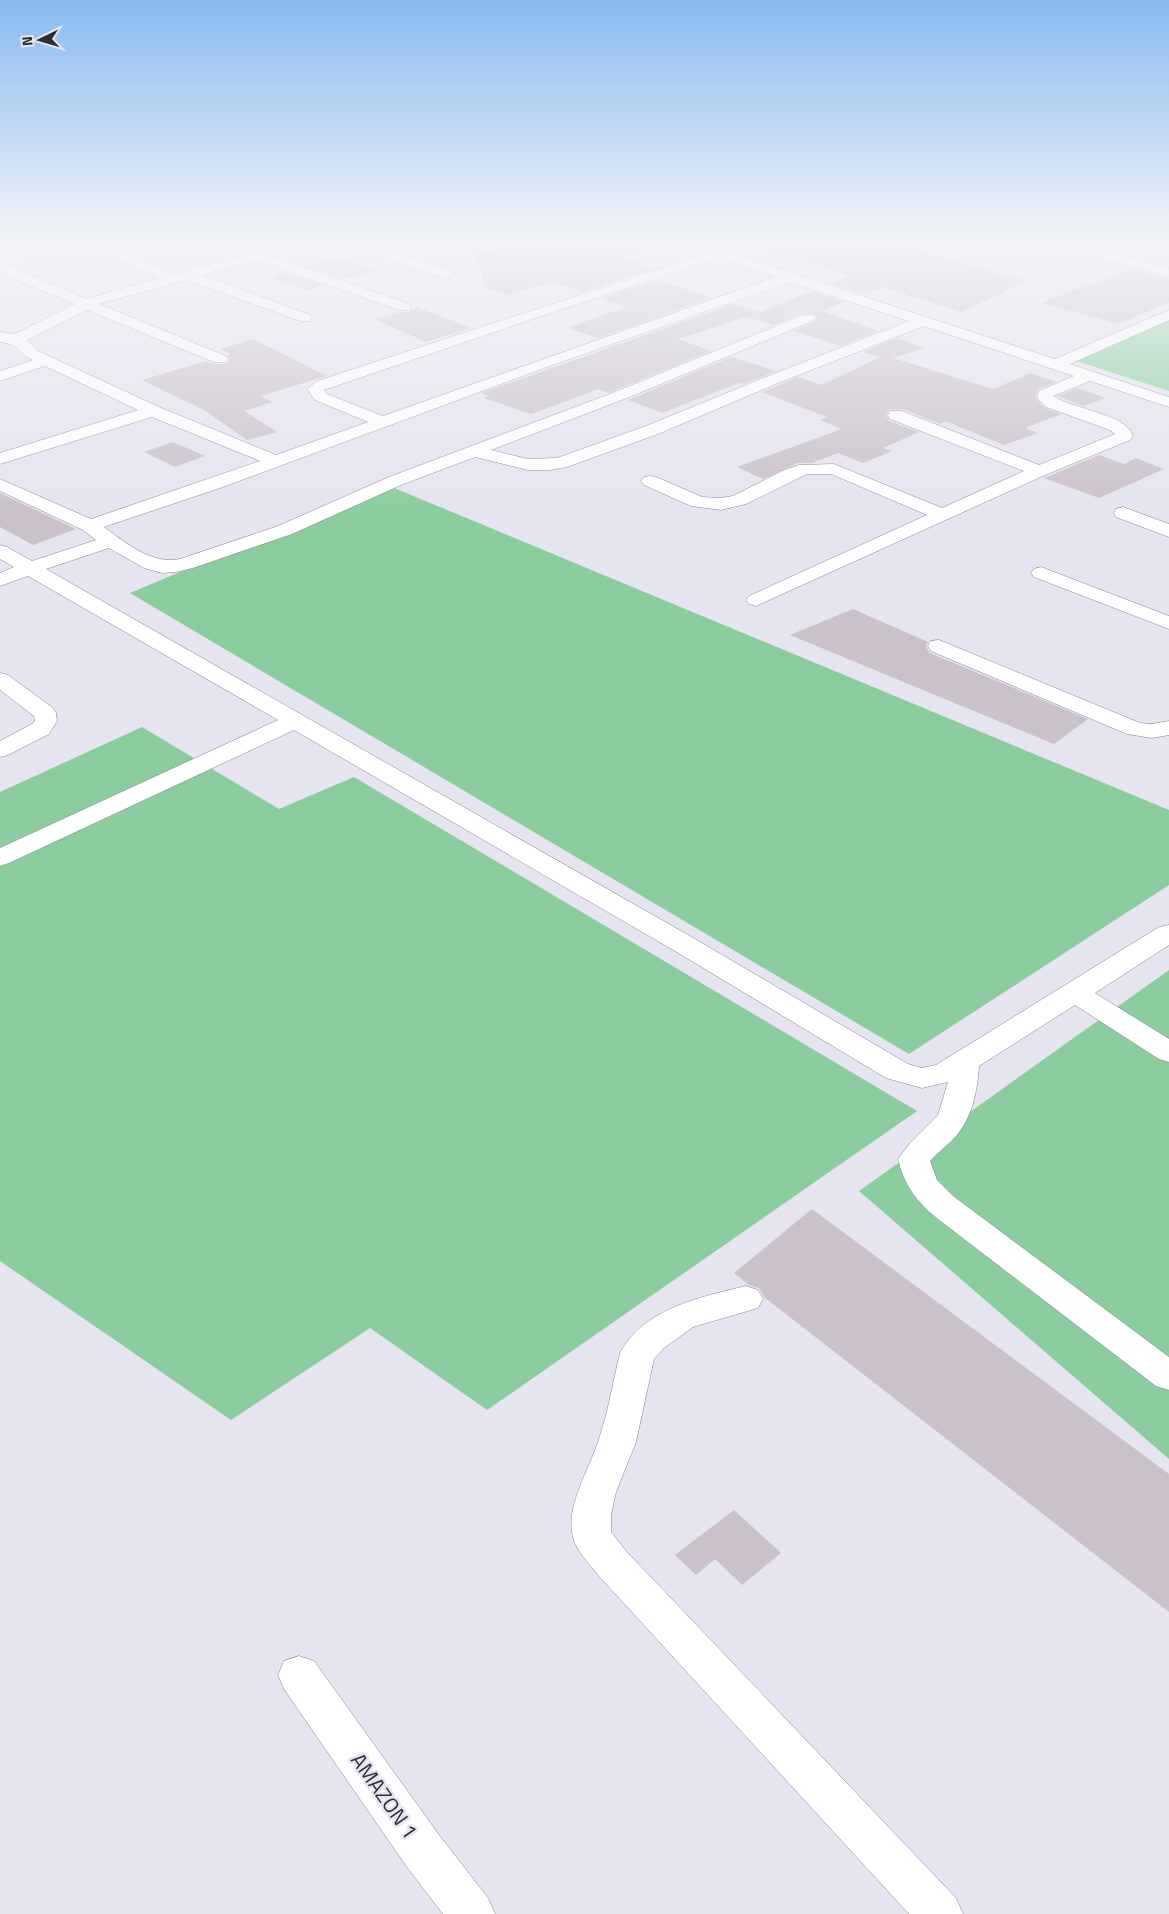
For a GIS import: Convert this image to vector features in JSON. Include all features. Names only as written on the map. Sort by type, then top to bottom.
[{"type":"street","points":[[17,339],[34,330]]},
{"type":"street","points":[[152,330],[220,359]]},
{"type":"street","points":[[382,422],[320,397],[315,389],[323,384],[486,330]]},
{"type":"street","points":[[90,526],[275,462],[637,330]]},
{"type":"street","points":[[0,484],[90,526],[112,541],[157,566],[170,568],[285,530],[394,481],[621,395],[778,330]]},
{"type":"street","points":[[474,451],[524,464],[549,466],[561,463],[652,430],[772,380],[900,330]]},
{"type":"street","points":[[952,330],[1169,402]]},
{"type":"street","points":[[1055,365],[1133,330]]},
{"type":"street","points":[[0,336],[17,339],[32,354],[153,412],[275,462]]},
{"type":"street","points":[[0,376],[46,361]]},
{"type":"street","points":[[756,600],[1039,471],[1124,436],[1123,432],[1116,426],[1052,403],[1045,398],[1045,394],[1088,376]]},
{"type":"street","points":[[0,459],[153,412]]},
{"type":"street","points":[[896,415],[1039,471]]},
{"type":"street","points":[[650,481],[698,502],[721,504],[739,500],[788,475],[806,469],[834,469],[943,515]]},
{"type":"street","points":[[1123,513],[1169,531]]},
{"type":"street","points":[[0,580],[112,541]]},
{"type":"street","points":[[0,551],[685,945],[897,1071],[922,1078],[945,1073],[964,1063],[1169,933]]},
{"type":"street","points":[[1041,573],[1169,623]]},
{"type":"street","points":[[939,646],[1135,729],[1152,731],[1169,728]]},
{"type":"street","points":[[0,680],[45,713],[46,717],[41,729],[0,750]]},
{"type":"street","points":[[0,858],[295,721]]},
{"type":"street","points":[[1075,993],[1169,1052]]},
{"type":"street","points":[[964,1063],[960,1098],[952,1118],[945,1128],[924,1146],[914,1159],[918,1178],[929,1194],[949,1210],[1169,1376]]},
{"type":"street","points":[[746,1299],[681,1318],[652,1338],[638,1352],[617,1442],[597,1492],[592,1515],[592,1537],[619,1571],[940,1914]]},
{"type":"street","name":"AMAZON 1","points":[[299,1675],[423,1852],[472,1914]]},
{"type":"green space","points":[[1135,330],[1169,330],[1169,391],[1070,359]]},
{"type":"green space","points":[[387,485],[1169,810],[1169,885],[909,1054],[130,593]]},
{"type":"green space","points":[[142,727],[279,809],[354,777],[917,1111],[487,1410],[370,1328],[231,1420],[0,1261],[0,792]]},
{"type":"green space","points":[[1169,970],[1169,1459],[859,1191]]},
{"type":"building","points":[[400,330],[464,330],[426,342]]},
{"type":"building","points":[[574,330],[619,330],[598,338]]},
{"type":"building","points":[[658,330],[705,330],[678,339],[711,351],[608,393],[599,389],[531,414],[484,398],[489,396],[481,393]]},
{"type":"building","points":[[876,330],[878,331],[841,346],[794,331]]},
{"type":"building","points":[[897,338],[924,348],[893,358],[993,389],[1031,373],[1056,382],[1038,389],[1035,397],[1045,408],[1061,414],[1025,428],[1038,433],[1004,445],[945,421],[940,424],[903,409],[890,409],[886,414],[889,421],[919,432],[883,448],[892,451],[863,463],[838,453],[812,463],[798,463],[763,479],[737,467],[842,429],[820,420],[827,417],[762,392],[798,377],[822,385],[880,357],[863,352]]},
{"type":"building","points":[[253,339],[327,376],[260,396],[272,402],[244,411],[277,432],[247,440],[204,410],[142,380],[206,361],[214,364],[226,364],[230,360],[227,355],[231,354],[220,349]]},
{"type":"building","points":[[731,357],[777,371],[743,384],[739,383],[662,413],[628,400]]},
{"type":"building","points":[[1077,388],[1106,398],[1083,406],[1057,396]]},
{"type":"building","points":[[173,442],[205,456],[175,467],[144,452]]},
{"type":"building","points":[[1099,455],[1124,464],[1136,458],[1164,469],[1099,498],[1044,478]]},
{"type":"building","points":[[0,493],[76,529],[33,545],[0,527]]},
{"type":"building","points":[[853,609],[928,642],[926,647],[930,653],[1088,719],[1054,744],[790,635]]},
{"type":"building","points":[[812,1209],[1169,1474],[1169,1612],[764,1297],[759,1288],[749,1285],[734,1273]]},
{"type":"building","points":[[734,1510],[781,1553],[742,1585],[715,1559],[696,1575],[675,1555]]}]
